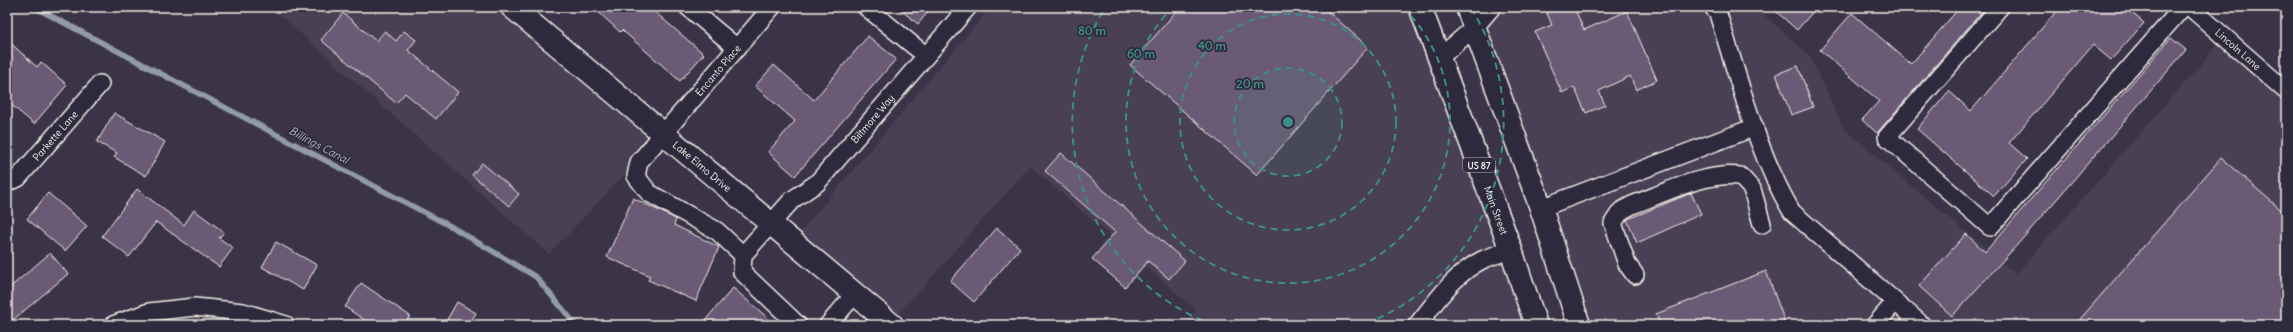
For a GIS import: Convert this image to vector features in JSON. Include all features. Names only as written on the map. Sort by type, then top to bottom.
[{"type":"main road","name":"Lake Elmo Drive","points":[[512,7],[892,325]]},
{"type":"main road","name":"Main Street","points":[[1420,7],[1511,250],[1536,325]]},
{"type":"main road","points":[[1471,17],[1541,208],[1579,325]]},
{"type":"street","points":[[688,7],[737,48]]},
{"type":"street","name":"Encanto Place","points":[[743,255],[717,231],[649,194],[636,176],[639,162],[772,7]]},
{"type":"street","points":[[866,7],[925,55]]},
{"type":"street","name":"Biltmore Way","points":[[743,255],[792,200],[817,183],[925,55],[968,7]]},
{"type":"street","points":[[1439,58],[1471,17],[1492,7]]},
{"type":"street","points":[[1713,7],[1718,14],[1755,127],[1780,193],[1792,212],[1922,325]]},
{"type":"street","points":[[2000,7],[1887,137],[1990,227],[2183,7]]},
{"type":"street","name":"Lincoln Lane","points":[[2190,7],[2286,91]]},
{"type":"street","name":"Parkette Lane","points":[[7,182],[18,178],[100,84]]},
{"type":"street","points":[[1541,208],[1755,127]]},
{"type":"street","points":[[1635,275],[1627,264],[1613,223],[1621,211],[1632,205],[1726,174],[1740,176],[1752,189],[1762,224]]},
{"type":"street","points":[[1417,325],[1452,283],[1468,269],[1482,260],[1511,250]]},
{"type":"street","points":[[743,255],[742,272],[798,325]]},
{"type":"street","points":[[828,325],[855,294]]},
{"type":"street","points":[[1875,325],[1895,302]]},
{"type":"street","points":[[113,325],[148,312],[195,307],[243,312],[286,325]]},
{"type":"shaded area","points":[[271,7],[512,7],[663,134],[549,254]]},
{"type":"shaded area","points":[[991,7],[1417,7],[1533,325],[1184,325],[1196,310],[1030,166],[890,324],[792,242]]},
{"type":"shaded area","points":[[1467,7],[1755,7],[1810,56],[1844,129],[2016,274],[2225,37],[2286,92],[2286,325],[1579,325]]},
{"type":"building","points":[[593,7],[649,7],[704,54],[680,81],[622,30],[620,32]]},
{"type":"building","points":[[897,7],[932,7],[918,24]]},
{"type":"building","points":[[1180,7],[1323,7],[1368,47],[1257,175],[1130,65]]},
{"type":"building","points":[[1556,7],[1574,7],[1584,30],[1627,11],[1657,80],[1636,90],[1630,76],[1599,91],[1605,105],[1586,113],[1574,87],[1562,93],[1535,32],[1552,25],[1546,11]]},
{"type":"building","points":[[1771,7],[1817,7],[1797,30]]},
{"type":"building","points":[[1960,7],[1986,7],[1877,133],[1862,120],[1879,101],[1820,50],[1852,13],[1911,64]]},
{"type":"building","points":[[2060,7],[2125,7],[2144,23],[2111,60],[2093,45],[2009,143],[2027,159],[1994,196],[1917,129],[1949,91],[1971,111]]},
{"type":"building","points":[[343,13],[376,41],[385,31],[396,41],[404,31],[416,40],[408,50],[458,92],[436,119],[405,93],[396,103],[321,40]]},
{"type":"building","points":[[868,36],[896,59],[795,176],[768,152],[795,121],[755,86],[774,65],[814,100]]},
{"type":"building","points":[[2171,38],[2186,50],[2017,245],[1952,316],[1919,286],[1966,234],[1985,252]]},
{"type":"building","points":[[7,40],[37,67],[41,62],[67,85],[34,124],[7,101]]},
{"type":"building","points":[[1798,66],[1813,107],[1791,115],[1776,74]]},
{"type":"building","points":[[114,113],[165,142],[146,176],[114,157],[117,153],[97,142]]},
{"type":"building","points":[[1061,153],[1185,261],[1169,279],[1148,261],[1125,287],[1092,259],[1115,232],[1045,171]]},
{"type":"building","points":[[2221,158],[2286,214],[2286,325],[2075,325]]},
{"type":"building","points":[[482,163],[519,194],[509,206],[472,175]]},
{"type":"building","points":[[137,189],[184,225],[194,210],[224,232],[219,238],[233,248],[219,267],[156,222],[129,257],[102,236]]},
{"type":"building","points":[[48,193],[87,226],[65,251],[27,219]]},
{"type":"building","points":[[1691,193],[1701,214],[1637,243],[1627,220],[1628,219]]},
{"type":"building","points":[[633,198],[676,219],[674,225],[719,247],[696,301],[648,280],[650,276],[607,257]]},
{"type":"building","points":[[997,228],[1020,248],[974,302],[950,281]]},
{"type":"building","points":[[276,242],[317,265],[303,290],[262,267]]},
{"type":"building","points":[[50,253],[68,274],[7,325],[7,290]]},
{"type":"building","points":[[1766,271],[1786,325],[1660,325],[1656,314]]},
{"type":"building","points":[[361,283],[410,316],[404,325],[372,325],[345,307]]},
{"type":"building","points":[[733,288],[776,325],[701,325]]},
{"type":"building","points":[[457,302],[476,313],[469,325],[444,325]]},
{"type":"waterway","name":"Billings Canal","points":[[34,7],[452,227],[536,277],[576,325]]}]
